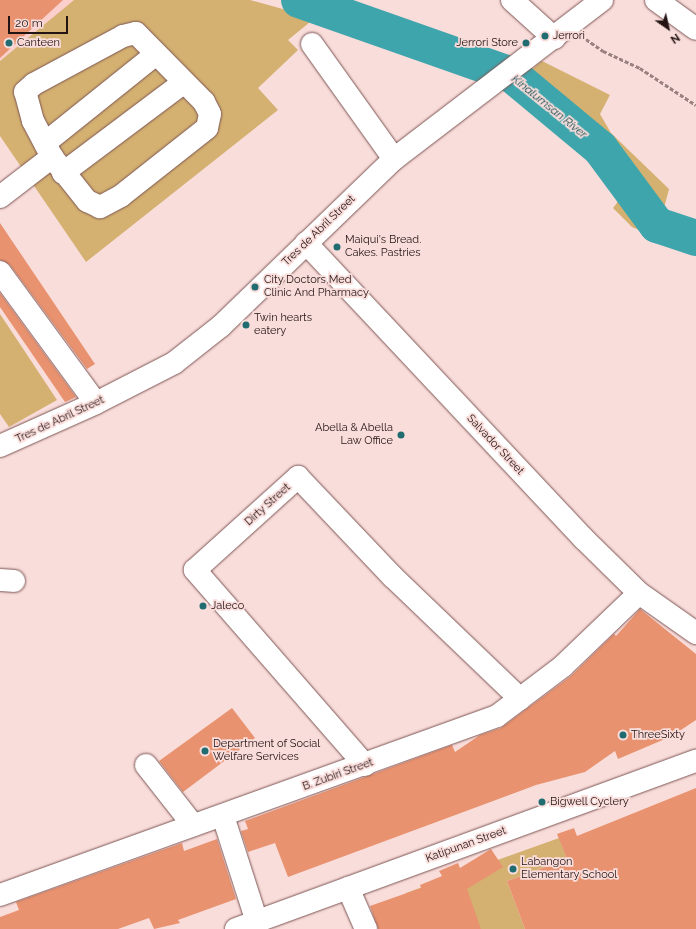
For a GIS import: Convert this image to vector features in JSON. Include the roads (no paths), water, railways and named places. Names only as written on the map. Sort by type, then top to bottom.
[{"type":"street","points":[[512,0],[561,32]]},
{"type":"street","name":"Tres de Abril Street","points":[[1,443],[96,403],[174,363],[221,326],[394,159],[464,103],[522,62],[602,0]]},
{"type":"street","points":[[656,0],[696,29]]},
{"type":"street","points":[[136,33],[156,54],[204,102],[210,114],[207,128],[121,196],[100,207],[87,201],[53,158],[33,120],[25,92],[34,84],[123,36],[136,33]]},
{"type":"street","points":[[312,44],[394,159]]},
{"type":"street","points":[[53,158],[156,54]]},
{"type":"street","points":[[0,198],[53,158],[184,82]]},
{"type":"street","name":"Salvador Street","points":[[306,243],[583,538],[639,592],[696,633]]},
{"type":"street","points":[[0,272],[96,403]]},
{"type":"street","name":"Dirty Street","points":[[366,764],[196,570],[298,477],[393,577],[520,699]]},
{"type":"street","name":"B. Zubiri Street","points":[[0,895],[471,727],[497,716],[563,666],[639,592]]},
{"type":"street","name":"Katipunan Street","points":[[236,929],[696,761]]},
{"type":"street","points":[[146,764],[193,825]]},
{"type":"street","points":[[223,816],[257,922]]},
{"type":"street","points":[[348,888],[366,929]]},
{"type":"waterway","name":"Kinalumsan River","points":[[299,0],[512,75],[600,148],[657,225],[696,238]]},
{"type":"place","name":"Jerrori","points":[[545,36]]},
{"type":"place","name":"Canteen","points":[[9,43]]},
{"type":"place","name":"Jerrori Store","points":[[526,43]]},
{"type":"place","name":"Maiqui's Bread. Cakes. Pastries","points":[[337,247]]},
{"type":"place","name":"City Doctors Med Clinic And Pharmacy","points":[[255,287]]},
{"type":"place","name":"Twin hearts eatery","points":[[246,325]]},
{"type":"place","name":"Abella & Abella Law Office","points":[[401,435]]},
{"type":"place","name":"Jaleco","points":[[203,606]]},
{"type":"place","name":"ThreeSixty","points":[[623,735]]},
{"type":"place","name":"Department of Social Welfare Services","points":[[205,751]]},
{"type":"place","name":"Bigwell Cyclery","points":[[542,802]]},
{"type":"place","name":"Labangon Elementary School","points":[[513,869]]}]
